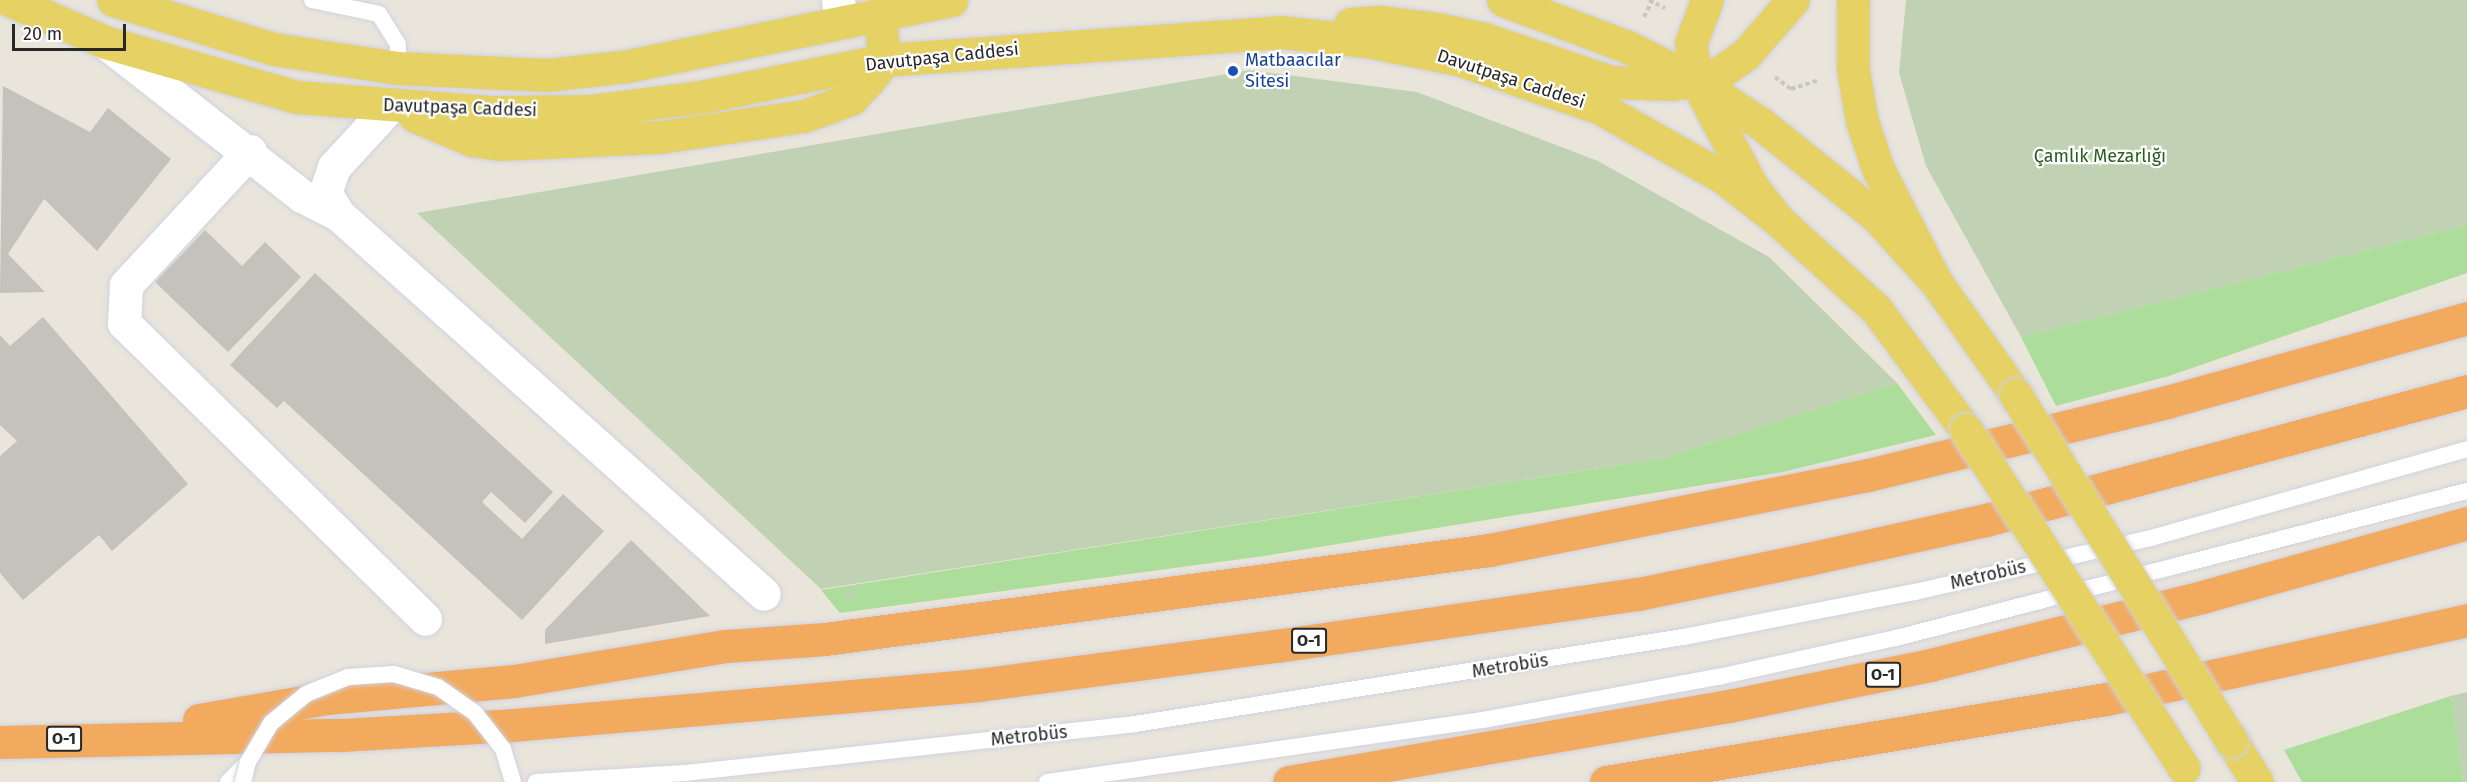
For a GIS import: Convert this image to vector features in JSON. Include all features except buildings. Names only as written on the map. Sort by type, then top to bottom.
[{"type":"highway","points":[[128,736],[327,698],[514,681],[726,646],[825,639],[1500,548],[1868,475],[2167,402],[2467,318]]},
{"type":"highway","name":"O-1","points":[[0,742],[128,736],[341,735],[833,700],[1208,655],[1638,594],[1986,520],[2467,391]]},
{"type":"highway","name":"O-1","points":[[1289,782],[1707,711],[1930,665],[2206,597],[2467,523]]},
{"type":"highway","points":[[1606,782],[2106,699],[2467,620]]},
{"type":"main road","name":"Davutpaşa Caddesi","points":[[9,0],[105,42],[297,97],[390,106],[493,112],[589,111],[706,96],[884,60],[1280,32],[1366,41],[1457,59],[1575,98],[1724,178],[1779,221]]},
{"type":"main road","name":"Davutpaşa Caddesi","points":[[113,0],[273,49],[397,68],[547,75],[628,66],[840,10],[951,0]]},
{"type":"main road","points":[[1503,0],[1628,47],[1696,81],[1760,123],[1876,216],[1936,282],[2016,396],[2257,782]]},
{"type":"main road","points":[[1707,0],[1691,43],[1696,81],[1753,189],[1779,221],[1876,309],[1966,430],[2055,575],[2188,775]]},
{"type":"main road","points":[[1280,32],[1356,23],[1410,24],[1485,39],[1611,82],[1696,81],[1722,71],[1746,54],[1793,0]]},
{"type":"main road","points":[[1853,0],[1853,70],[1862,122],[1878,169],[1936,282]]},
{"type":"main road","points":[[390,106],[472,140],[501,144],[649,138],[834,108],[851,99],[884,60],[879,7]]},
{"type":"main road","points":[[840,10],[848,68]]},
{"type":"street","points":[[105,42],[250,151],[302,196],[339,215],[764,594]]},
{"type":"street","points":[[339,215],[325,193],[334,167],[390,106]]},
{"type":"street","points":[[250,151],[126,285],[124,323],[425,619]]},
{"type":"lane","points":[[312,0],[379,14],[398,45],[397,68]]},
{"type":"lane","name":"Metrobüs","points":[[536,782],[685,773],[1123,726],[1683,638],[1915,592],[2151,538],[2467,449]]},
{"type":"lane","name":"Metrobüs","points":[[1047,782],[1483,720],[1718,677],[1896,638],[2467,491]]},
{"type":"lane","points":[[228,782],[248,762],[271,723],[306,694],[348,677],[394,674],[438,687],[475,713],[503,749],[513,782]]},
{"type":"lane","points":[[243,782],[248,762]]},
{"type":"path","points":[[839,598],[855,595],[853,585]]},
{"type":"green space","name":"Çamlık Mezarlığı","points":[[1906,0],[2467,0],[2467,225],[2021,337],[1926,166],[1899,73]]},
{"type":"green space","points":[[1250,70],[1417,92],[1598,161],[1769,257],[1897,383],[1664,458],[821,589],[417,213]]},
{"type":"green space","points":[[2467,225],[2467,273],[2169,376],[2056,406],[2021,337]]},
{"type":"green space","points":[[1897,383],[1936,435],[1783,472],[1264,556],[840,613],[821,590],[1664,458]]},
{"type":"green space","points":[[2467,692],[2467,782],[2463,782],[2451,696]]},
{"type":"green space","points":[[2451,696],[2463,782],[2302,782],[2284,750]]},
{"type":"place","name":"Matbaacılar Sitesi","points":[[1233,71]]}]
